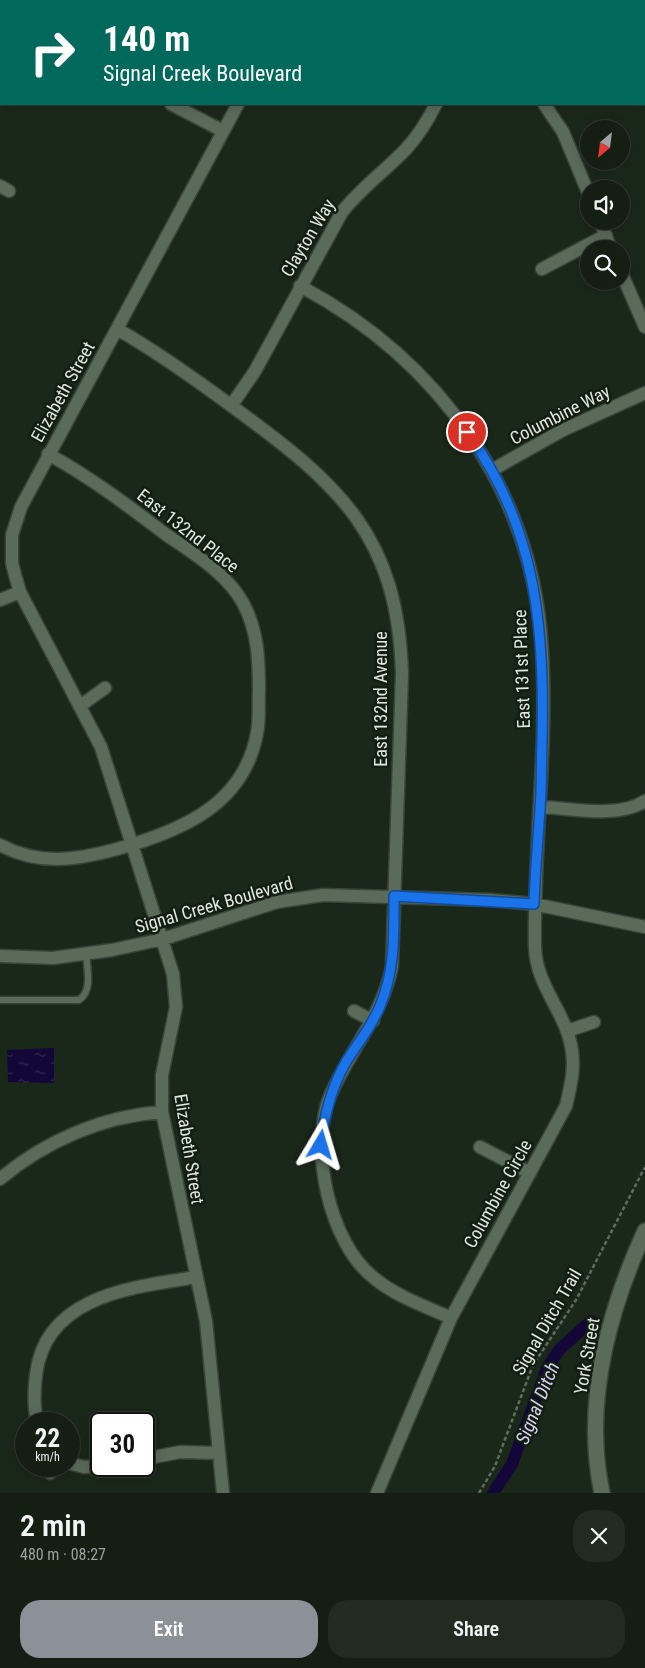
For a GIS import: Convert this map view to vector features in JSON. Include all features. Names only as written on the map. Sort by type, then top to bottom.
[{"type":"street","points":[[174,105],[223,131]]},
{"type":"street","name":"Elizabeth Street","points":[[223,1493],[209,1342],[162,1112],[162,1075],[174,1019],[176,997],[173,974],[109,766],[91,724],[20,592],[12,563],[12,535],[21,507],[48,454],[237,105]]},
{"type":"street","name":"Clayton Way","points":[[232,406],[255,371],[342,212],[353,197],[406,149],[418,134],[435,105]]},
{"type":"street","points":[[545,105],[563,132],[583,180]]},
{"type":"street","points":[[604,230],[608,240]]},
{"type":"street","points":[[542,269],[606,235]]},
{"type":"street","name":"East 131st Place","points":[[300,286],[343,312],[390,348],[427,383],[458,419],[492,470],[501,486],[523,540],[537,602],[544,683],[541,807],[534,904]]},
{"type":"street","points":[[629,290],[645,327]]},
{"type":"street","name":"East 132nd Avenue","points":[[117,329],[171,362],[297,455],[333,488],[370,538],[386,574],[396,607],[402,674],[390,973],[373,1020],[345,1064],[326,1108],[321,1145],[322,1160],[334,1214],[347,1247],[354,1258],[374,1278],[395,1293],[452,1318]]},
{"type":"street","name":"Columbine Way","points":[[492,470],[563,430],[645,393]]},
{"type":"street","name":"East 132nd Place","points":[[0,845],[29,856],[62,860],[90,856],[133,844],[191,822],[210,810],[231,789],[246,766],[258,731],[259,667],[256,641],[253,626],[242,601],[234,590],[211,567],[94,480],[48,454]]},
{"type":"street","points":[[0,600],[20,592]]},
{"type":"street","points":[[80,706],[105,688]]},
{"type":"street","points":[[541,807],[612,811],[628,808],[645,801]]},
{"type":"street","name":"Signal Creek Boulevard","points":[[0,956],[32,958],[86,954],[163,939],[256,908],[310,896],[394,896],[534,904],[645,927]]},
{"type":"street","name":"Columbine Circle","points":[[378,1493],[452,1318],[566,1106],[573,1066],[567,1031],[538,971],[535,952],[534,904]]},
{"type":"street","points":[[354,1011],[373,1020]]},
{"type":"street","points":[[567,1031],[594,1022]]},
{"type":"street","points":[[0,1161],[4,1176],[63,1138],[95,1125],[141,1113],[162,1112]]},
{"type":"street","points":[[480,1147],[530,1173]]},
{"type":"street","name":"York Street","points":[[602,1493],[595,1429],[604,1350],[615,1306],[645,1232]]},
{"type":"street","points":[[36,1412],[34,1401],[37,1365],[46,1342],[60,1322],[88,1302],[106,1295],[148,1285],[197,1277]]},
{"type":"street","points":[[155,1457],[180,1452],[218,1453]]},
{"type":"lane","points":[[0,1000],[79,1000],[85,996],[88,989],[86,954]]},
{"type":"path","name":"Signal Ditch Trail","points":[[479,1493],[495,1466],[533,1366],[576,1300],[645,1167]]},
{"type":"water","points":[[54,1048],[54,1083],[8,1082],[7,1050]]},
{"type":"waterway","name":"Signal Ditch","points":[[493,1493],[512,1464],[547,1368],[560,1349],[591,1321]]},
{"type":"route","points":[[321,1145],[326,1108],[330,1097],[345,1064],[373,1020],[389,979],[392,966],[394,896],[534,904],[541,807],[544,683],[541,630],[533,580],[523,540],[501,486],[467,432]]}]
